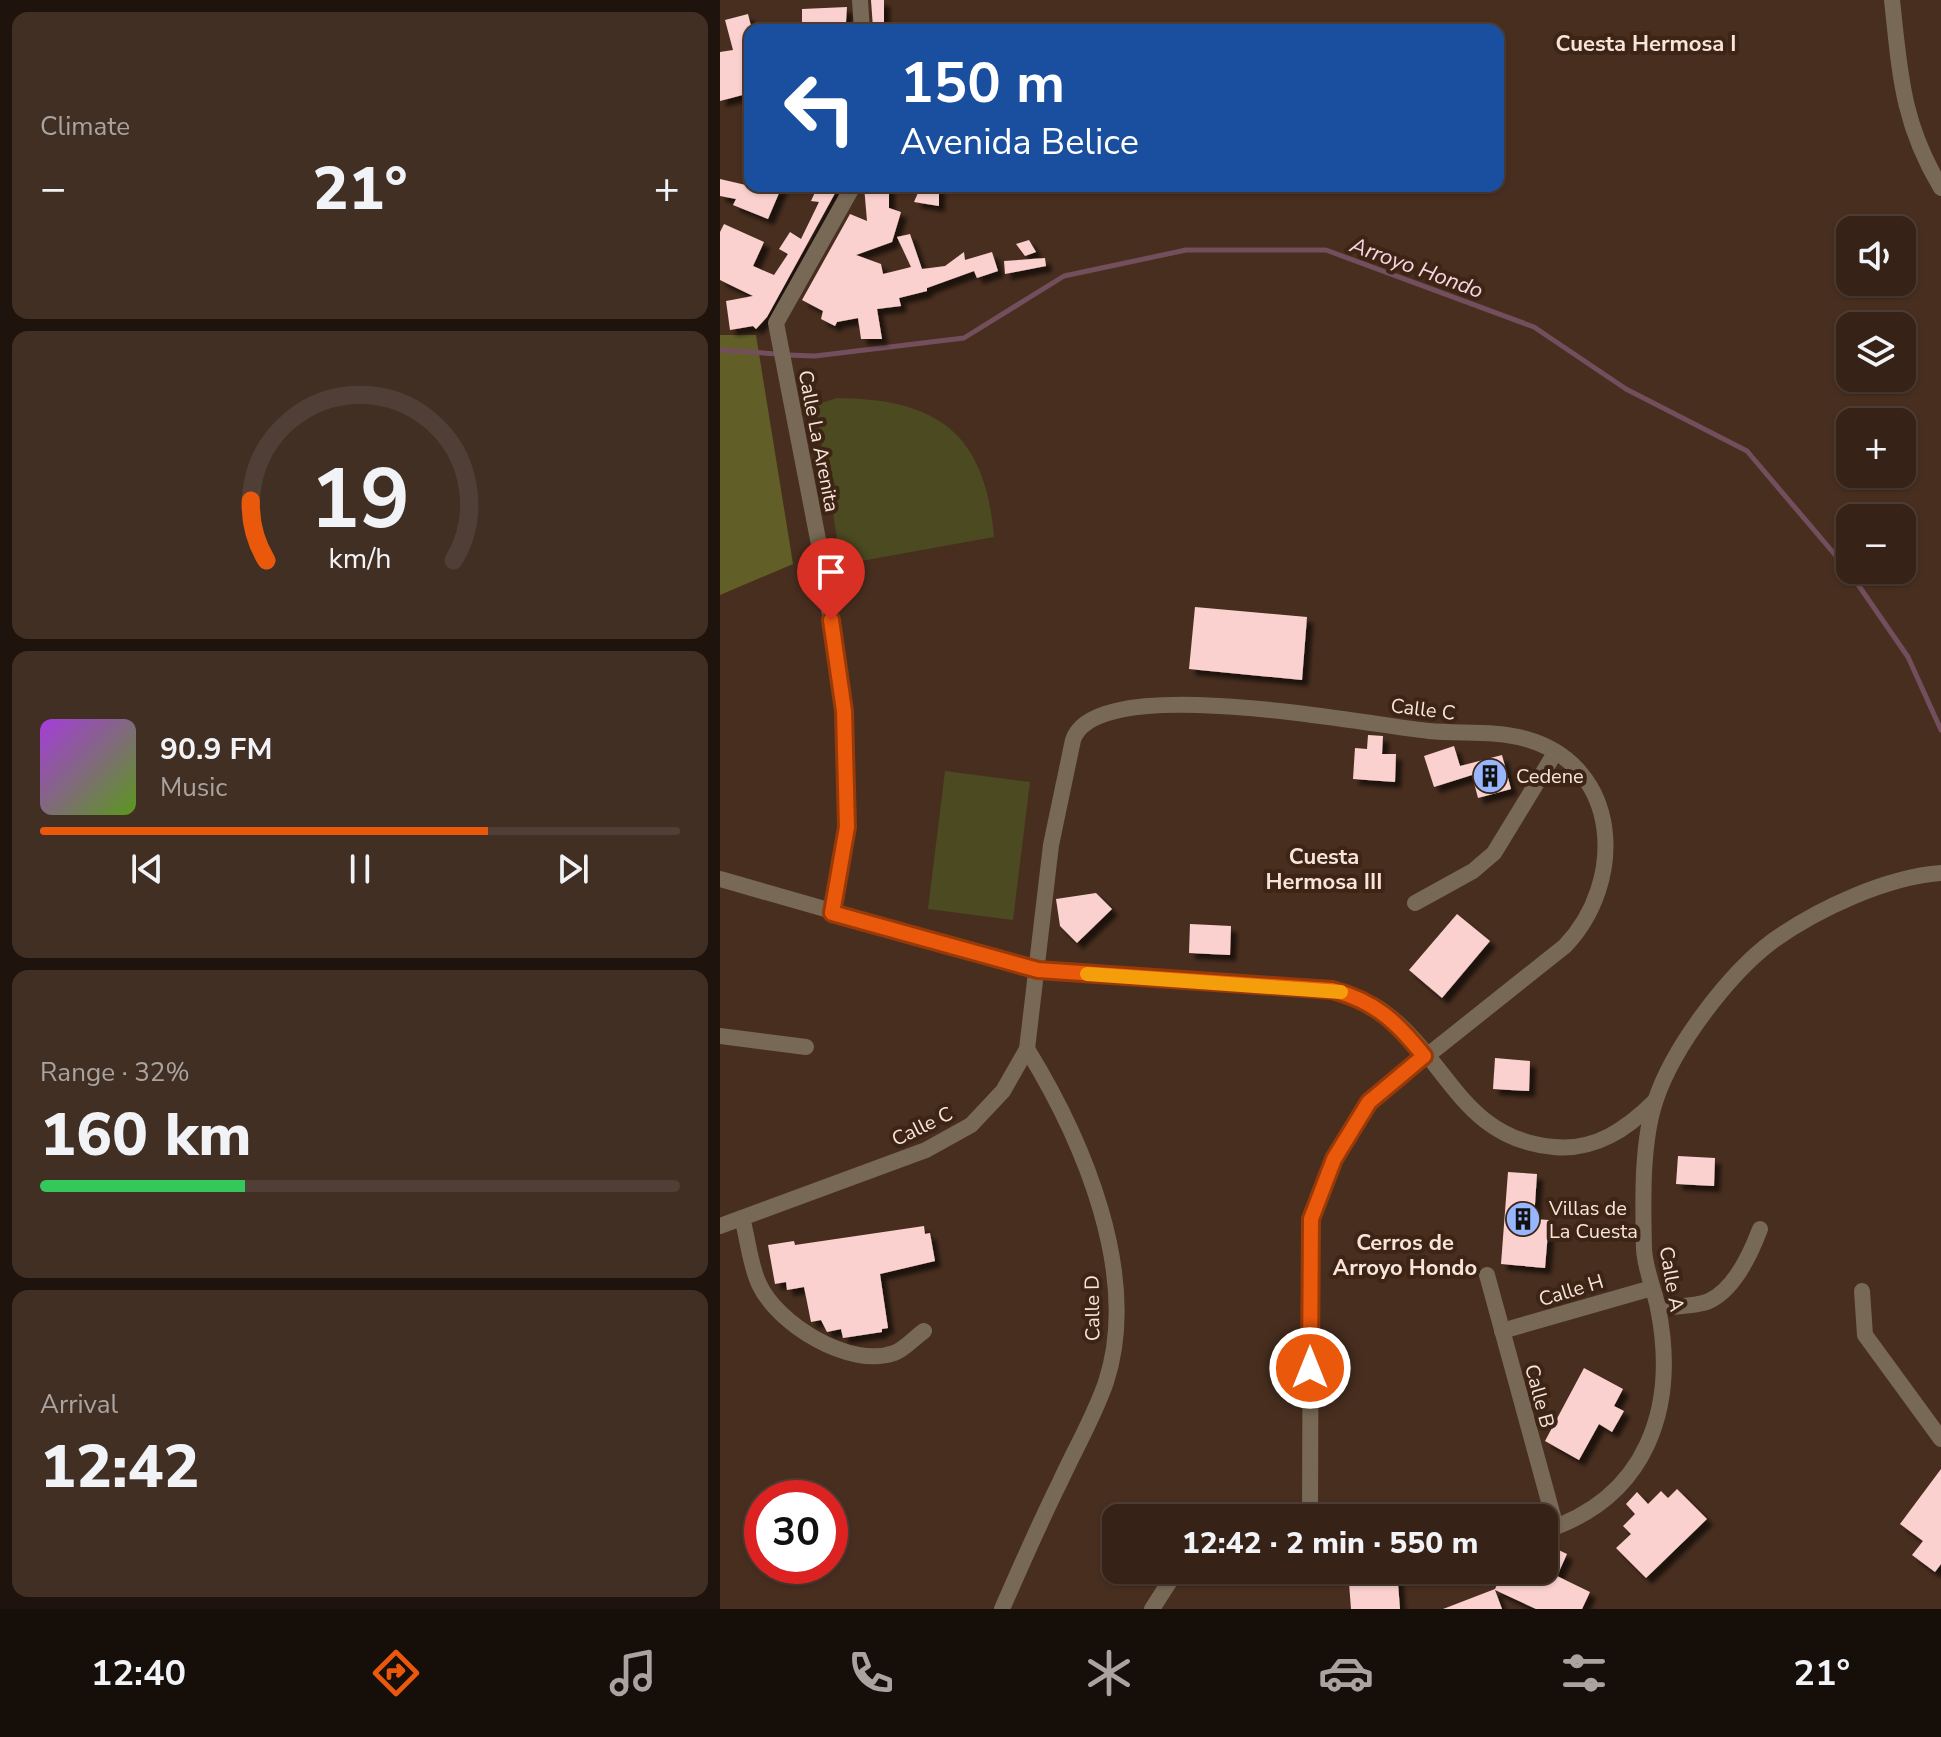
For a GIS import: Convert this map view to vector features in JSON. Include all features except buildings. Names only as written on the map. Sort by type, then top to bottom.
[{"type":"street","points":[[860,0],[862,24]]},
{"type":"street","points":[[1892,0],[1904,102],[1915,143],[1941,188]]},
{"type":"street","name":"Calle La Arenita","points":[[832,913],[847,827],[844,711],[822,560],[776,323],[850,192]]},
{"type":"street","name":"Calle C","points":[[720,1226],[926,1150],[971,1125],[1003,1091],[1027,1049],[1051,845],[1073,740],[1077,728],[1087,720],[1107,712],[1162,704],[1247,708],[1427,731],[1527,739],[1555,753],[1584,775],[1598,802],[1606,839],[1600,895],[1586,922],[1565,946],[1369,1102],[1334,1159],[1311,1219],[1310,1504]]},
{"type":"street","points":[[1415,903],[1473,871],[1494,853],[1555,753]]},
{"type":"street","name":"Calle A","points":[[1558,1525],[1602,1501],[1642,1459],[1661,1407],[1665,1371],[1658,1308],[1644,1253],[1644,1175],[1655,1101],[1666,1074],[1716,997],[1755,955],[1811,914],[1872,891],[1941,873]]},
{"type":"street","points":[[720,879],[1038,970],[1332,990],[1358,997],[1382,1010],[1484,1122],[1530,1144],[1569,1149],[1595,1142],[1630,1126],[1655,1101]]},
{"type":"street","points":[[720,1036],[806,1047]]},
{"type":"street","name":"Calle D","points":[[1002,1609],[1106,1382],[1117,1333],[1111,1261],[1085,1162],[1055,1094],[1027,1049]]},
{"type":"street","points":[[742,1218],[759,1285],[785,1318],[815,1339],[862,1357],[895,1353],[924,1331]]},
{"type":"street","points":[[1658,1308],[1709,1301],[1732,1280],[1751,1254],[1760,1229]]},
{"type":"street","name":"Calle B","points":[[1487,1275],[1544,1504]]},
{"type":"street","name":"Calle H","points":[[1502,1331],[1652,1288]]},
{"type":"street","points":[[1862,1291],[1865,1335],[1941,1439]]},
{"type":"street","points":[[1152,1609],[1168,1584]]},
{"type":"shaded area","points":[[720,335],[756,335],[793,564],[720,595]]},
{"type":"shaded area","points":[[837,398],[903,406],[929,415],[950,429],[967,448],[980,472],[989,501],[994,537],[861,561],[839,550],[815,405]]},
{"type":"shaded area","points":[[945,771],[1030,782],[1013,920],[928,909]]},
{"type":"waterway","name":"Arroyo Hondo","points":[[787,355],[815,356],[964,338],[1064,276],[1186,250],[1326,250],[1534,327],[1626,389],[1747,451],[1848,570],[1908,657],[1941,730]]},
{"type":"waterway","name":"Arroyo Hondo","points":[[720,350],[777,354]]},
{"type":"slow traffic","points":[[1087,974],[1341,992]]},
{"type":"place","name":"Cedene","points":[[1490,776]]},
{"type":"place","name":"Villas de La Cuesta","points":[[1523,1219]]},
{"type":"district","name":"Cuesta Hermosa I","points":[[1646,43]]},
{"type":"district","name":"Cuesta Hermosa III","points":[[1324,868]]},
{"type":"district","name":"Cerros de Arroyo Hondo","points":[[1405,1254]]},
{"type":"route","points":[[831,620],[844,711],[847,827],[832,913],[1038,970],[1332,990],[1358,997],[1382,1010],[1424,1056],[1369,1102],[1334,1159],[1311,1219],[1310,1368]]}]
